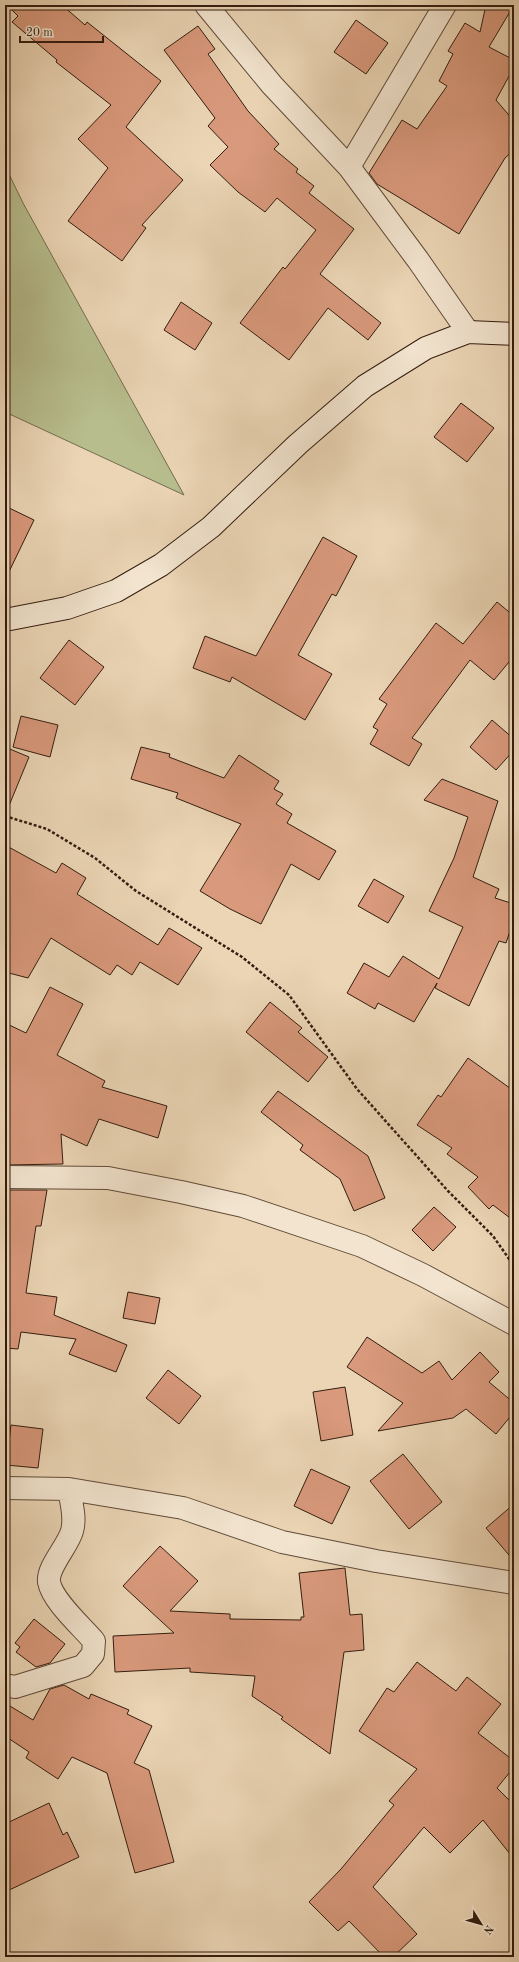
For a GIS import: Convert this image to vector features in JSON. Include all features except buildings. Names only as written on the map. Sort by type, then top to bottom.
[{"type":"street","points":[[206,5],[272,86],[349,168],[418,260],[468,332]]},
{"type":"street","points":[[349,168],[445,5]]},
{"type":"street","points":[[5,620],[67,608],[116,591],[161,565],[211,527],[298,444],[365,386],[426,348],[468,332],[514,334]]},
{"type":"street","points":[[5,1177],[108,1178],[243,1206],[362,1246],[423,1275],[514,1324]]},
{"type":"street","points":[[5,1488],[69,1489],[183,1508],[282,1542],[376,1561],[514,1582]]},
{"type":"street","points":[[5,1685],[15,1687],[69,1671],[83,1666],[93,1654],[94,1641],[56,1597],[49,1581],[54,1566],[72,1532],[74,1516],[69,1489]]},
{"type":"path","points":[[5,816],[47,829],[95,858],[136,891],[242,957],[289,995],[357,1089],[448,1191],[493,1236],[514,1266]]},
{"type":"path","points":[[505,1957],[514,1949]]},
{"type":"green space","points":[[5,166],[23,203],[184,495],[5,412]]}]
